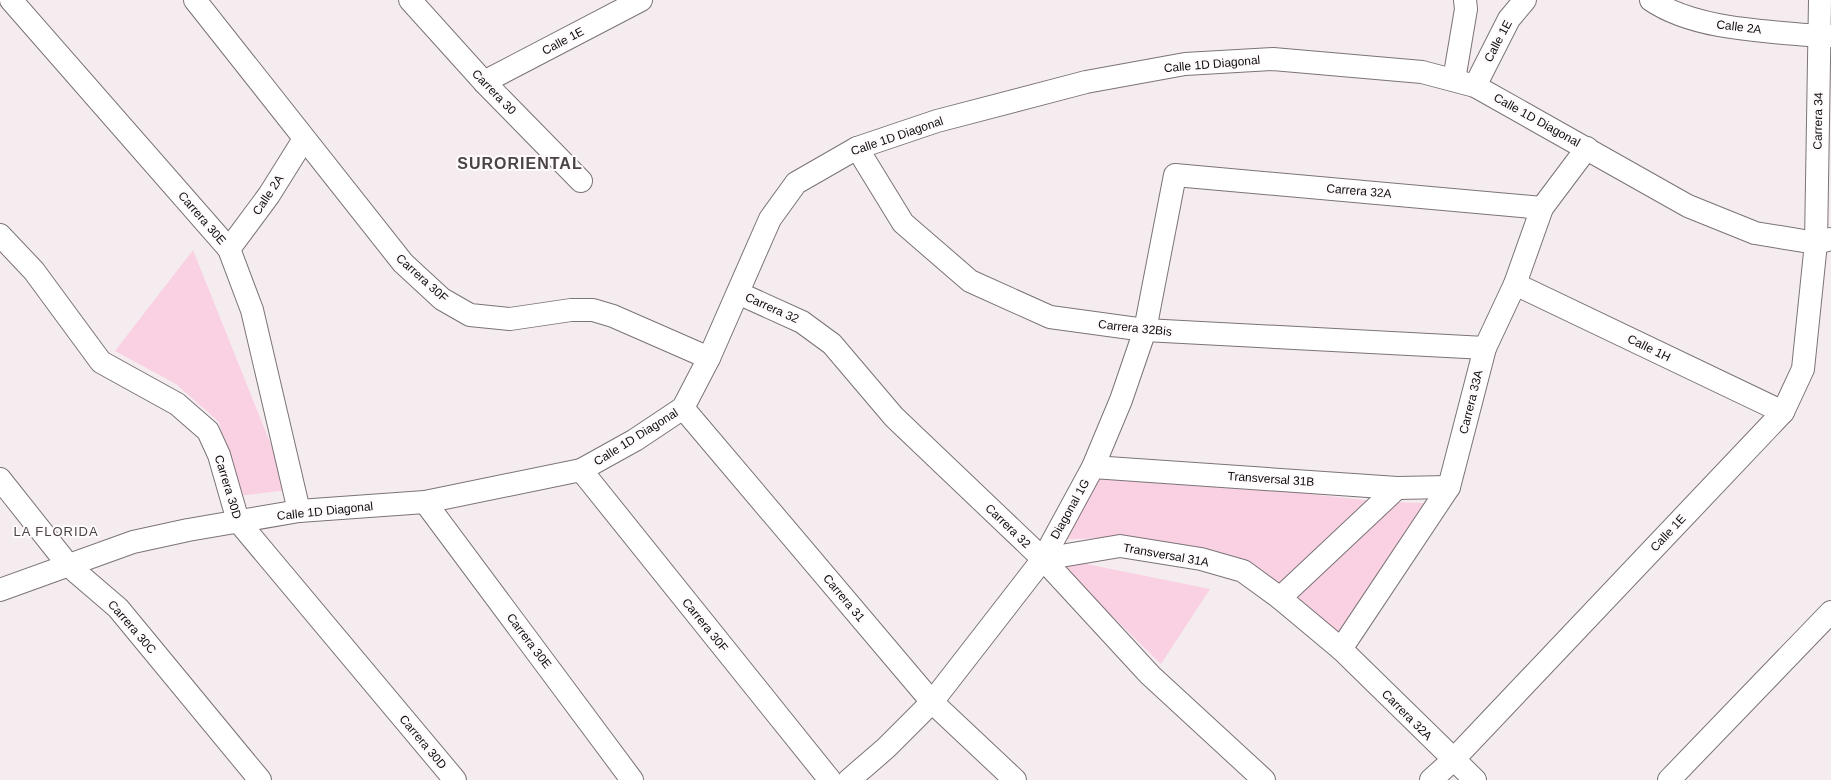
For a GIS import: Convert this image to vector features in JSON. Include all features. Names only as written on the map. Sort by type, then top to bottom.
[{"type":"street","name":"Carrera 30E","points":[[11,0],[229,249],[252,310],[299,511]]},
{"type":"street","name":"Carrera 30F","points":[[196,0],[403,263],[442,298],[470,315],[510,319],[571,310],[593,310],[613,316],[709,358]]},
{"type":"street","name":"Carrera 30","points":[[410,0],[484,82],[581,181]]},
{"type":"street","name":"Calle 1E","points":[[484,82],[641,0]]},
{"type":"street","points":[[1454,80],[1466,9],[1465,0]]},
{"type":"street","name":"Calle 1E","points":[[1475,86],[1509,19],[1525,0]]},
{"type":"street","name":"Calle 2A","points":[[1651,0],[1661,6],[1714,25],[1825,36]]},
{"type":"street","name":"Carrera 34","points":[[1820,0],[1825,36],[1823,241]]},
{"type":"street","name":"Calle 1D Diagonal","points":[[0,590],[133,542],[188,530],[299,511],[425,502],[581,470],[635,440],[683,408],[709,358],[770,219],[796,183],[856,148],[937,121],[1086,82],[1185,64],[1273,58],[1422,72],[1475,86],[1688,206],[1755,233],[1823,241]]},
{"type":"street","name":"Calle 2A","points":[[229,249],[269,195],[304,139]]},
{"type":"street","name":"Carrera 32Bis","points":[[856,148],[903,223],[970,281],[1050,317],[1144,330],[1485,348]]},
{"type":"street","name":"Carrera 33A","points":[[1341,649],[1449,486],[1485,348],[1514,284],[1542,208],[1587,148]]},
{"type":"street","name":"Diagonal 1G","points":[[849,780],[886,748],[932,702],[1043,559],[1093,467],[1121,400],[1144,330],[1175,175]]},
{"type":"street","name":"Carrera 32A","points":[[1175,175],[1542,208]]},
{"type":"street","name":"Carrera 30D","points":[[0,235],[34,271],[101,362],[177,404],[208,431],[219,455],[238,521],[455,780]]},
{"type":"street","name":"Calle 1E","points":[[1431,780],[1453,760],[1783,412],[1804,369],[1823,241]]},
{"type":"street","name":"Calle 1H","points":[[1514,284],[1783,412]]},
{"type":"street","name":"Carrera 32","points":[[738,293],[802,322],[832,344],[894,417],[1043,559],[1150,676],[1264,780]]},
{"type":"street","name":"Carrera 31","points":[[683,408],[932,702],[1015,780]]},
{"type":"street","name":"Transversal 31B","points":[[1093,467],[1397,488],[1449,486]]},
{"type":"street","name":"Carrera 30F","points":[[581,470],[830,780]]},
{"type":"street","name":"Carrera 30C","points":[[0,479],[69,566],[118,608],[260,780]]},
{"type":"street","points":[[1280,598],[1397,488]]},
{"type":"street","name":"Carrera 30E","points":[[425,502],[632,780]]},
{"type":"street","name":"Transversal 31A","points":[[1043,559],[1120,546],[1201,559],[1243,571],[1280,598],[1341,649]]},
{"type":"street","points":[[1668,780],[1831,612]]},
{"type":"street","name":"Carrera 32A","points":[[1341,649],[1475,780]]},
{"type":"shaded area","points":[[193,250],[289,490],[238,496],[219,422],[176,384],[115,351]]},
{"type":"shaded area","points":[[1089,470],[1383,502],[1429,503],[1339,637],[1245,563],[1126,537],[1052,540]]},
{"type":"shaded area","points":[[1052,557],[1210,589],[1161,664]]},
{"type":"district","name":"SURORIENTAL","points":[[520,163]]},
{"type":"district","name":"LA FLORIDA","points":[[56,531]]}]
